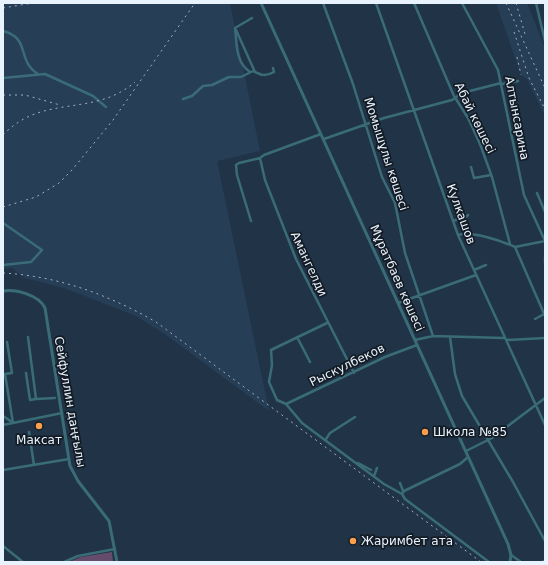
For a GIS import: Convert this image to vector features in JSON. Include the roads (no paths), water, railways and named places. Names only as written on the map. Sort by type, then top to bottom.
[{"type":"street","name":"Мұратбаев көшесі","points":[[261,3],[508,544],[511,555],[510,562]]},
{"type":"street","name":"Момышұлы көшесі","points":[[322,3],[354,84],[382,177],[395,203],[405,253],[433,336]]},
{"type":"street","name":"Кулкашов","points":[[376,3],[458,235],[545,425]]},
{"type":"street","name":"Абай көшесі","points":[[414,3],[454,96],[474,130],[491,175],[510,244]]},
{"type":"street","name":"Алтынсарина","points":[[462,3],[495,63],[501,84],[524,195],[545,241]]},
{"type":"street","points":[[536,3],[545,41]]},
{"type":"street","points":[[234,28],[252,18]]},
{"type":"street","points":[[234,28],[236,48],[244,67],[250,72]]},
{"type":"street","points":[[234,28],[255,72]]},
{"type":"street","points":[[3,31],[16,36],[20,41],[26,63],[39,74]]},
{"type":"street","points":[[183,99],[192,96],[203,86],[212,86],[229,77],[241,77],[250,72],[267,75],[274,72],[273,68]]},
{"type":"street","points":[[3,78],[39,74],[52,77],[93,96],[106,107]]},
{"type":"street","points":[[324,139],[366,124],[452,100],[454,96],[462,93],[518,81]]},
{"type":"street","points":[[251,221],[237,175],[236,168],[238,164],[260,158],[264,155],[322,134]]},
{"type":"street","name":"Амангелди","points":[[260,158],[263,174],[285,234],[327,322],[354,373]]},
{"type":"street","points":[[471,167],[474,178],[491,175]]},
{"type":"street","points":[[536,193],[545,212]]},
{"type":"street","points":[[453,221],[466,218],[468,215]]},
{"type":"street","points":[[3,223],[42,250],[31,262],[3,265]]},
{"type":"street","points":[[458,235],[470,235],[510,244],[515,247],[544,315],[535,319]]},
{"type":"street","points":[[515,247],[545,241]]},
{"type":"street","points":[[545,257],[545,263]]},
{"type":"street","points":[[474,270],[486,265]]},
{"type":"street","points":[[398,303],[476,275]]},
{"type":"street","name":"Сейфуллин даңғылы","points":[[3,291],[20,292],[43,304],[69,459],[74,476],[109,521],[118,562]]},
{"type":"street","points":[[327,322],[272,348],[270,354],[272,365],[270,385],[277,400],[286,404],[302,423],[326,439],[374,476],[402,493]]},
{"type":"street","points":[[415,340],[433,336],[501,336],[505,339],[545,338]]},
{"type":"street","points":[[28,337],[36,399]]},
{"type":"street","points":[[297,337],[310,362]]},
{"type":"street","points":[[450,337],[455,374],[462,396],[545,541]]},
{"type":"street","points":[[7,342],[12,373],[5,374],[13,423]]},
{"type":"street","name":"Рыскулбеков","points":[[286,404],[354,373],[391,354],[417,345]]},
{"type":"street","points":[[26,373],[30,400],[54,398]]},
{"type":"street","points":[[466,452],[488,440],[545,398]]},
{"type":"street","points":[[3,425],[62,413]]},
{"type":"street","points":[[3,416],[13,423]]},
{"type":"street","points":[[326,439],[330,433],[355,416]]},
{"type":"street","points":[[29,432],[34,465]]},
{"type":"street","points":[[402,493],[460,464],[468,457]]},
{"type":"street","points":[[3,470],[69,459]]},
{"type":"street","points":[[356,462],[371,470]]},
{"type":"street","points":[[374,476],[377,468]]},
{"type":"street","points":[[400,483],[404,499],[489,562]]},
{"type":"street","points":[[3,546],[23,562]]},
{"type":"street","points":[[64,562],[81,555],[115,549]]},
{"type":"street","points":[[511,555],[521,562]]},
{"type":"railway","points":[[3,8],[33,3]]},
{"type":"railway","points":[[3,207],[36,197],[59,183],[72,170],[113,120],[195,3]]},
{"type":"railway","points":[[506,3],[545,88]]},
{"type":"railway","points":[[516,3],[525,34]]},
{"type":"railway","points":[[514,32],[529,78],[545,109]]},
{"type":"railway","points":[[517,57],[521,75]]},
{"type":"railway","points":[[3,135],[18,122],[35,114],[51,109],[102,100],[119,93],[135,82]]},
{"type":"railway","points":[[3,95],[25,95],[60,105]]},
{"type":"railway","points":[[3,273],[44,278],[82,288],[120,303],[156,322],[481,562]]},
{"type":"place","name":"Максат","points":[[39,426]]},
{"type":"place","name":"Школа №85","points":[[425,432]]},
{"type":"place","name":"Жаримбет ата","points":[[353,541]]}]
